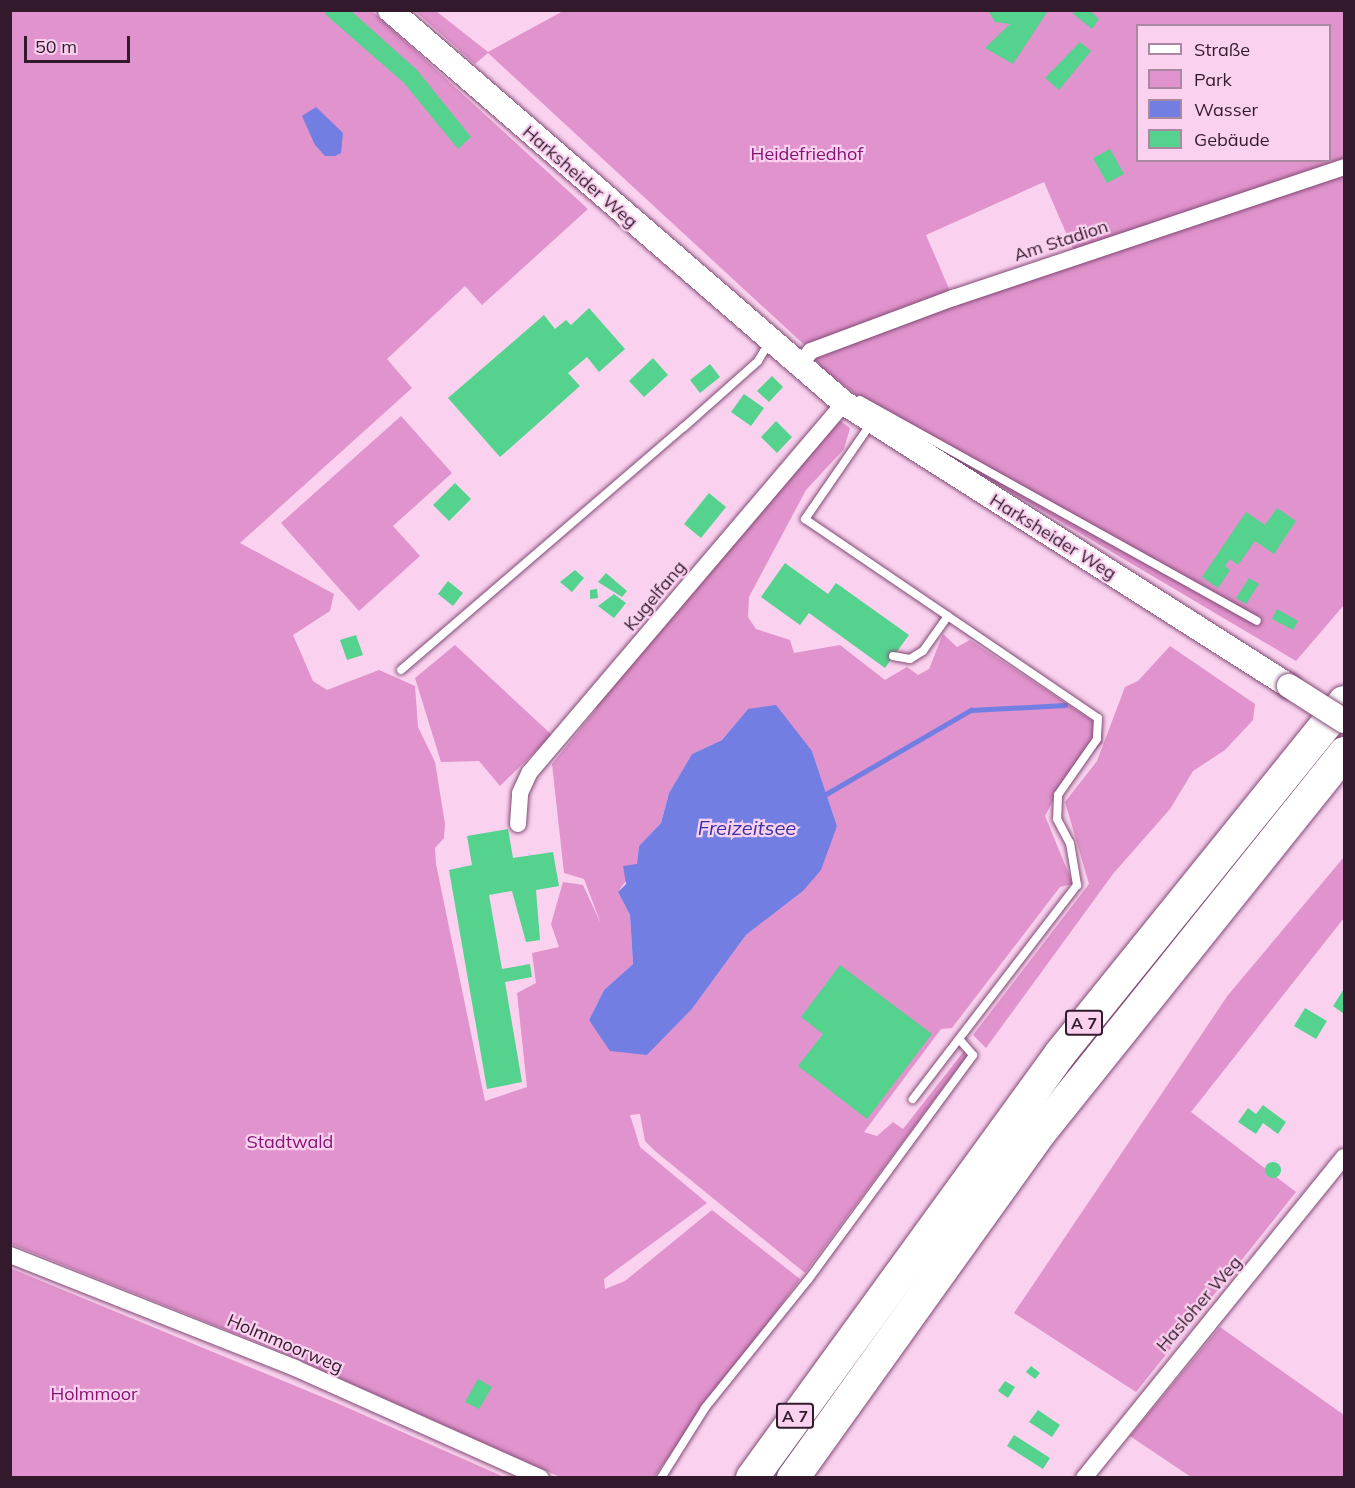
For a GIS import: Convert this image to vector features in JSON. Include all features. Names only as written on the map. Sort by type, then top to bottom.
[{"type":"highway","name":"A 7","points":[[752,1478],[1060,1054],[1344,702]]},
{"type":"highway","name":"A 7","points":[[798,1474],[1047,1124],[1344,753]]},
{"type":"main road","name":"Harksheider Weg","points":[[390,10],[844,404],[1344,721]]},
{"type":"street","name":"Am Stadion","points":[[802,369],[811,351],[952,298],[1344,167]]},
{"type":"street","name":"Kugelfang","points":[[518,824],[520,793],[530,772],[844,404]]},
{"type":"street","name":"Hasloher Weg","points":[[1084,1478],[1344,1156]]},
{"type":"street","name":"Holmmoorweg","points":[[10,1255],[295,1368],[541,1478]]},
{"type":"lane","points":[[401,670],[684,427],[758,361],[770,342]]},
{"type":"lane","points":[[802,369],[1257,621]]},
{"type":"lane","points":[[872,422],[806,519],[1098,718],[1097,739],[1058,795],[1057,819],[1070,843],[1077,885],[913,1100]]},
{"type":"lane","points":[[893,656],[910,659],[922,651],[948,616]]},
{"type":"lane","points":[[661,1478],[705,1408],[794,1298],[973,1055],[959,1039]]},
{"type":"green space","name":"Heidefriedhof","points":[[565,10],[1344,11],[1344,605],[1296,661],[887,419],[821,368],[811,351],[488,53],[475,64],[415,11],[436,11],[488,52]],"holes":[[[1044,182],[1076,256],[953,298],[926,235]]]},
{"type":"green space","name":"Stadtwald","points":[[10,11],[372,11],[588,209],[482,305],[465,286],[387,359],[412,388],[240,543],[334,594],[330,611],[293,635],[313,681],[327,690],[379,670],[415,686],[418,727],[435,762],[445,824],[444,838],[435,848],[436,864],[485,1101],[527,1087],[517,993],[536,983],[532,953],[559,947],[551,924],[563,882],[583,885],[601,924],[584,879],[564,873],[552,764],[595,711],[604,688],[839,420],[850,428],[844,449],[806,490],[749,597],[748,617],[756,629],[790,640],[794,653],[840,645],[885,680],[907,667],[918,675],[929,669],[943,634],[957,647],[970,640],[1093,721],[1100,714],[1103,743],[1064,780],[1045,816],[1073,884],[1060,887],[952,1028],[941,1029],[864,1132],[877,1136],[893,1122],[903,1129],[964,1051],[966,1057],[805,1273],[655,1151],[645,1141],[640,1114],[630,1115],[640,1147],[707,1203],[604,1279],[605,1289],[625,1281],[712,1210],[800,1279],[654,1477],[560,1477],[274,1349],[11,1244]],"holes":[[[748,709],[812,751],[837,826],[803,891],[746,935],[692,1009],[647,1055],[589,1020],[604,990],[633,964],[630,915],[618,892],[637,865],[639,846],[661,823],[669,793],[692,754],[722,740]]]},
{"type":"green space","points":[[401,416],[452,473],[393,526],[420,556],[359,611],[281,523]]},
{"type":"green space","points":[[455,645],[552,735],[500,786],[479,761],[441,762],[415,678]]},
{"type":"green space","points":[[1170,646],[1255,704],[1253,720],[1225,750],[1193,771],[1170,809],[1113,874],[986,1048],[973,1035],[1089,884],[1065,802],[1097,761],[1125,687],[1138,681]]},
{"type":"green space","points":[[1344,857],[1344,918],[1191,1112],[1296,1192],[1136,1392],[1014,1313],[1228,995]]},
{"type":"green space","name":"Holmmoor","points":[[10,1268],[339,1404],[504,1477],[11,1477]]},
{"type":"green space","points":[[1220,1327],[1344,1415],[1344,1477],[1191,1477],[1130,1436]]},
{"type":"water","points":[[316,107],[343,133],[341,153],[335,156],[325,156],[315,145],[302,116]]},
{"type":"water","name":"Freizeitsee","points":[[776,705],[812,751],[837,826],[821,870],[803,891],[746,935],[692,1009],[647,1055],[610,1051],[589,1020],[604,990],[633,964],[630,915],[618,892],[626,884],[623,866],[637,864],[639,846],[661,823],[669,793],[692,754],[722,740],[748,709]]},
{"type":"building","points":[[327,10],[350,10],[417,70],[471,137],[458,149],[404,83],[325,14]]},
{"type":"building","points":[[988,10],[1045,10],[1047,12],[1013,64],[985,48],[1010,24],[995,22]]},
{"type":"building","points":[[1089,10],[1099,19],[1092,29],[1072,13]]},
{"type":"building","points":[[1080,42],[1091,51],[1059,90],[1045,78]]},
{"type":"building","points":[[1110,149],[1124,174],[1107,183],[1093,158]]},
{"type":"building","points":[[589,308],[625,349],[599,372],[587,357],[568,373],[580,386],[500,457],[448,398],[544,315],[555,329],[566,320],[571,325]]},
{"type":"building","points":[[653,358],[668,375],[644,397],[629,381]]},
{"type":"building","points":[[710,364],[720,377],[700,393],[690,380]]},
{"type":"building","points":[[772,376],[783,387],[769,402],[757,391]]},
{"type":"building","points":[[744,394],[764,408],[751,426],[731,412]]},
{"type":"building","points":[[776,421],[792,437],[777,453],[761,437]]},
{"type":"building","points":[[455,483],[471,499],[449,521],[433,505]]},
{"type":"building","points":[[709,493],[726,507],[701,538],[684,524]]},
{"type":"building","points":[[1277,508],[1296,521],[1274,554],[1255,541],[1238,565],[1230,559],[1225,566],[1230,570],[1218,588],[1202,577],[1246,512],[1265,525]]},
{"type":"building","points":[[785,563],[828,594],[836,583],[909,635],[885,668],[809,613],[800,625],[761,597]]},
{"type":"building","points":[[575,570],[584,578],[572,592],[560,582]]},
{"type":"building","points":[[606,573],[627,591],[622,597],[598,582]]},
{"type":"building","points":[[1249,578],[1259,584],[1246,604],[1236,598]]},
{"type":"building","points":[[448,581],[463,593],[453,606],[438,594]]},
{"type":"building","points":[[597,589],[598,598],[590,599],[590,590]]},
{"type":"building","points":[[614,594],[626,603],[614,618],[598,606]]},
{"type":"building","points":[[1277,609],[1298,621],[1293,630],[1272,619]]},
{"type":"building","points":[[356,635],[363,655],[347,660],[340,640]]},
{"type":"building","points":[[508,829],[513,858],[553,852],[559,886],[536,890],[540,940],[526,942],[512,891],[489,895],[502,969],[530,964],[532,977],[505,982],[522,1082],[487,1089],[449,870],[472,865],[467,836]]},
{"type":"building","points":[[840,965],[932,1034],[867,1119],[798,1066],[823,1034],[801,1017]]},
{"type":"building","points":[[1344,989],[1344,1014],[1333,1006]]},
{"type":"building","points":[[1305,1008],[1327,1021],[1316,1039],[1294,1026]]},
{"type":"building","points":[[1263,1105],[1286,1122],[1278,1134],[1263,1123],[1256,1134],[1238,1122],[1248,1108],[1256,1114]]},
{"type":"building","points":[[1273,1162],[1279,1164],[1281,1170],[1279,1176],[1273,1178],[1267,1176],[1265,1170],[1267,1164]]},
{"type":"building","points":[[1031,1366],[1040,1373],[1035,1379],[1026,1372]]},
{"type":"building","points":[[478,1379],[492,1387],[479,1409],[465,1402]]},
{"type":"building","points":[[1005,1381],[1015,1387],[1008,1398],[998,1391]]},
{"type":"building","points":[[1038,1410],[1060,1425],[1052,1437],[1029,1422]]},
{"type":"building","points":[[1014,1435],[1050,1458],[1043,1469],[1007,1446]]},
{"type":"waterway","points":[[826,794],[971,710],[1065,705]]}]
